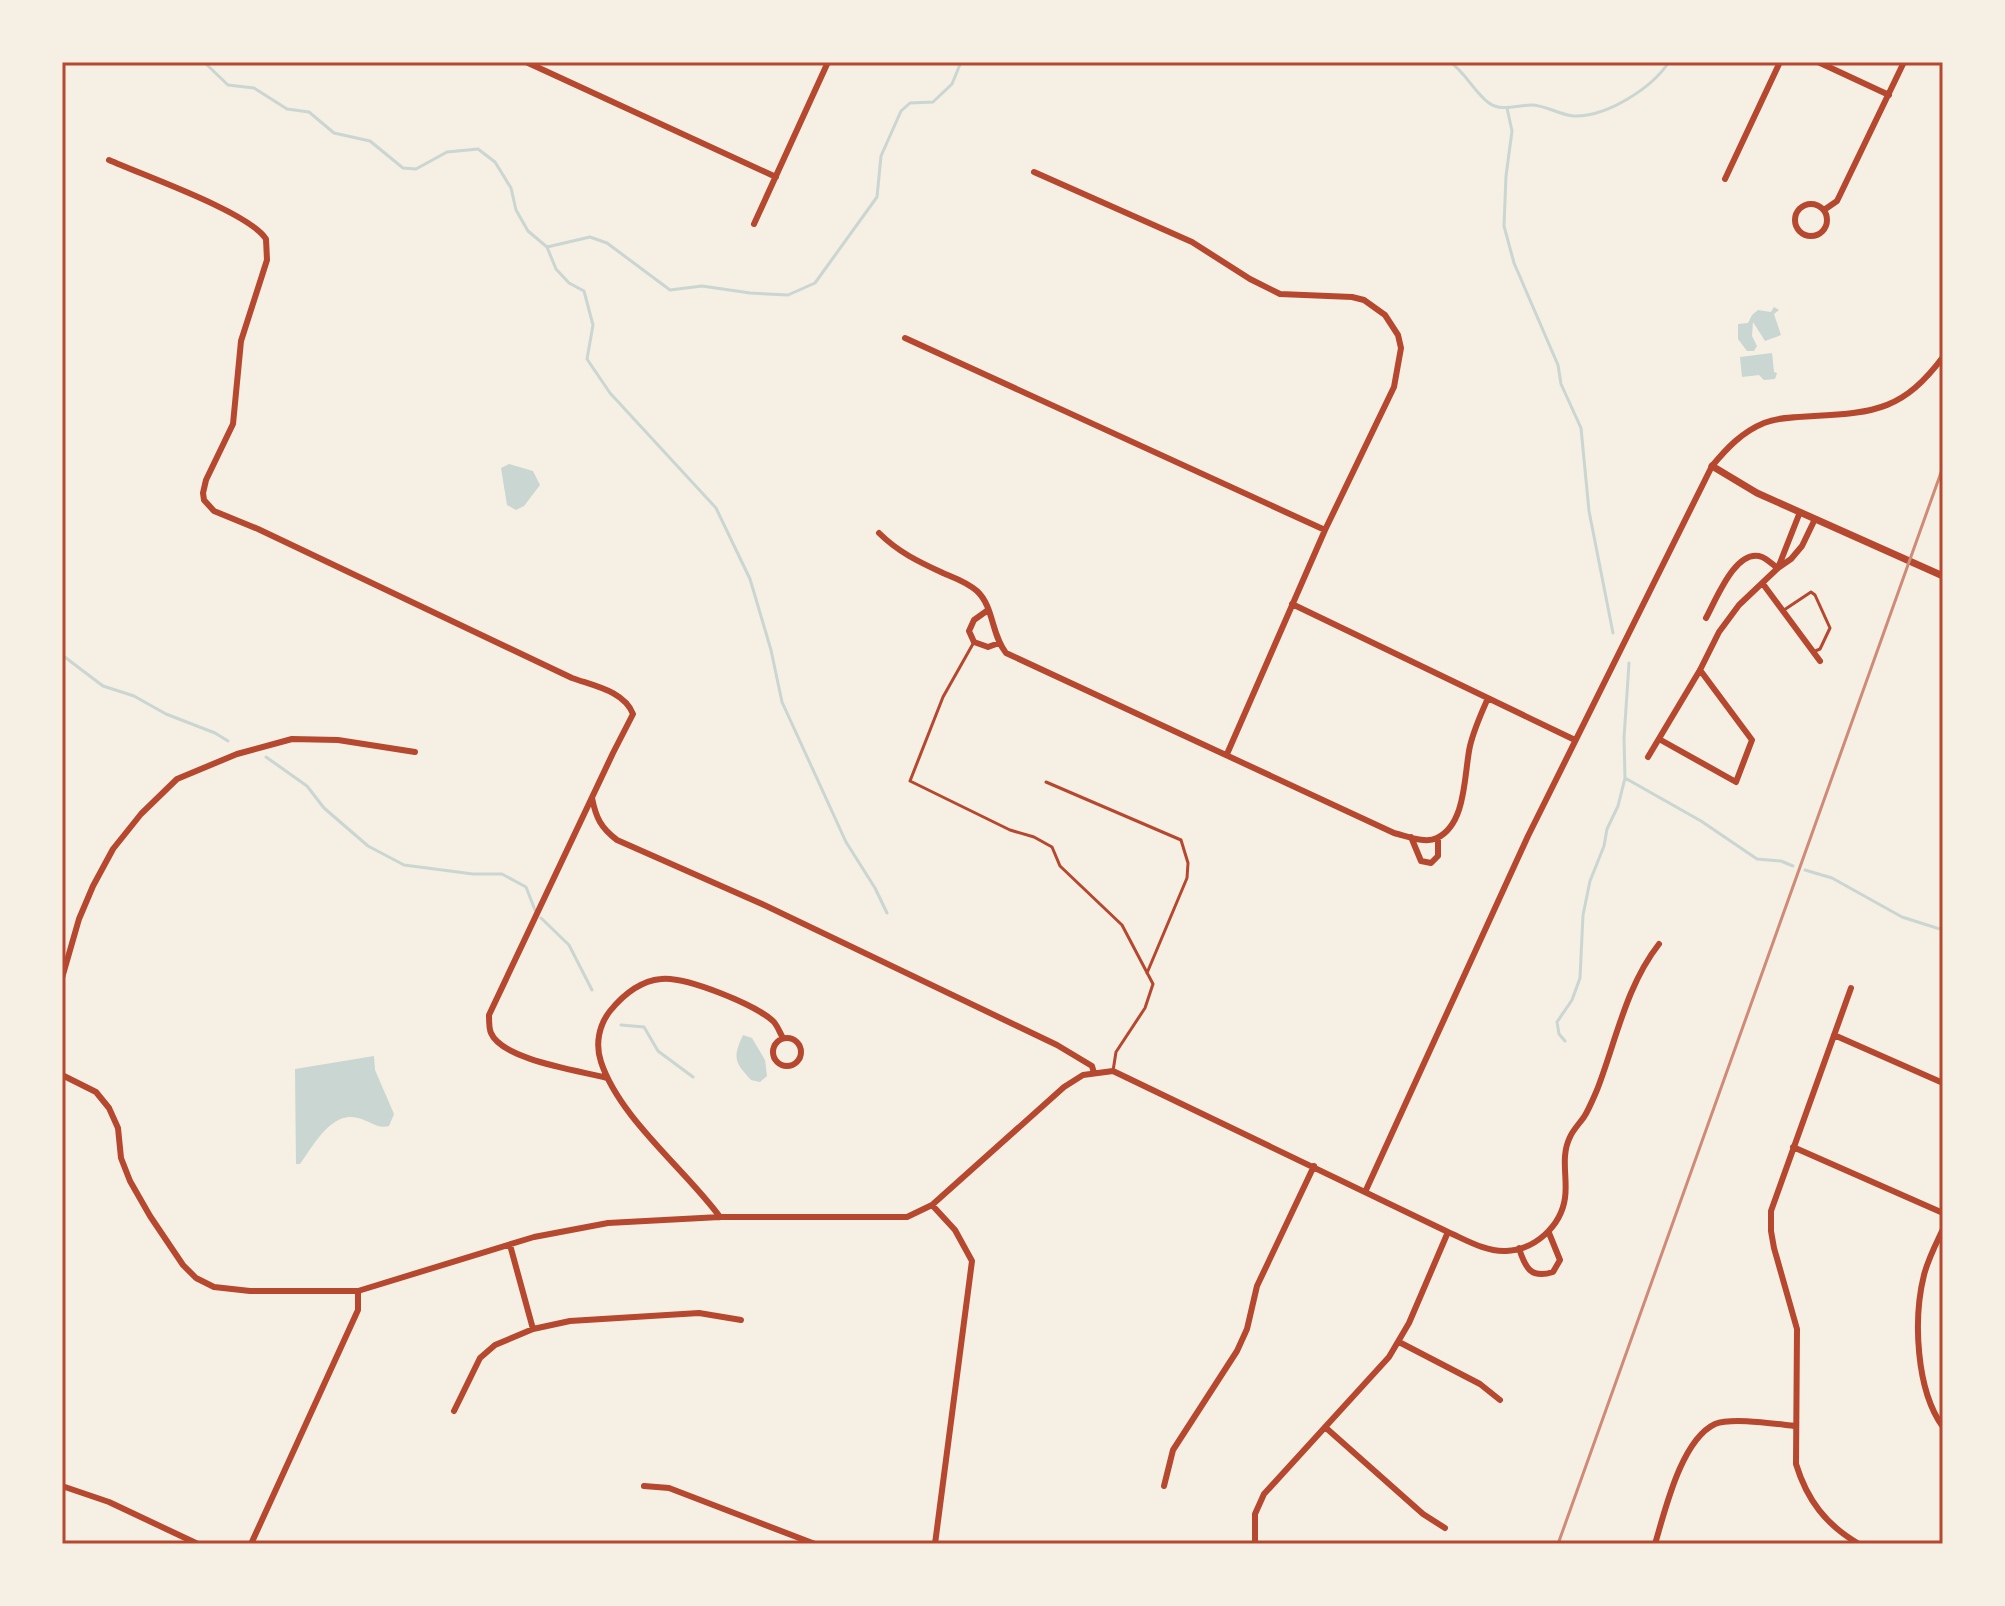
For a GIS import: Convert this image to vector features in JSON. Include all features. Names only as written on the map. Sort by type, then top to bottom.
[{"type":"street","points":[[526,62],[776,177]]},
{"type":"street","points":[[1725,179],[1780,62]]},
{"type":"street","points":[[1818,62],[1889,95]]},
{"type":"street","points":[[1824,210],[1837,201],[1904,62]]},
{"type":"street","points":[[754,224],[825,63]]},
{"type":"street","points":[[109,160],[214,205],[255,227],[266,239],[267,260],[241,341],[233,424],[206,480],[203,493],[208,506],[572,678],[620,696],[629,703],[633,714],[629,726],[489,1015],[490,1033],[498,1043],[518,1055],[607,1078]]},
{"type":"street","points":[[1034,172],[1192,242],[1280,294],[1364,300],[1385,315],[1398,335],[1401,348],[1394,387],[1325,530],[1227,754]]},
{"type":"street","points":[[1816,204],[1824,210],[1827,220],[1823,230],[1808,235],[1799,230],[1795,219],[1802,207],[1816,204]]},
{"type":"street","points":[[905,338],[1325,530]]},
{"type":"street","points":[[1366,1190],[1528,836],[1712,466],[1742,434],[1767,421],[1875,411],[1903,397],[1925,381],[1943,357]]},
{"type":"street","points":[[1712,466],[1757,493],[1943,576]]},
{"type":"street","points":[[1778,568],[1800,512]]},
{"type":"street","points":[[1648,757],[1719,632],[1739,605],[1791,559],[1802,546],[1815,519]]},
{"type":"street","points":[[879,533],[908,557],[969,584],[987,602],[999,643],[1006,653],[1394,833],[1423,840],[1438,838],[1456,818],[1465,788],[1470,746],[1488,698]]},
{"type":"street","points":[[1706,618],[1736,565],[1748,556],[1761,556],[1778,568]]},
{"type":"street","points":[[1763,584],[1820,661]]},
{"type":"street","points":[[1292,604],[1575,740]]},
{"type":"street","points":[[988,610],[974,620],[969,631],[974,642],[988,647],[999,643]]},
{"type":"street","points":[[1659,739],[1736,782],[1752,740],[1700,670]]},
{"type":"street","points":[[62,978],[79,919],[113,849],[141,814],[177,779],[237,754],[292,739],[338,740],[415,752]]},
{"type":"street","points":[[592,798],[596,817],[604,830],[617,840],[762,904],[1057,1045],[1092,1066],[1094,1073]]},
{"type":"street","points":[[1411,837],[1421,861],[1431,863],[1438,856],[1438,838]]},
{"type":"street","points":[[62,1075],[96,1092],[109,1108],[118,1128],[121,1158],[130,1181],[183,1265],[196,1278],[214,1287],[250,1291],[358,1291],[510,1245],[608,1223],[720,1217],[907,1217],[932,1205],[1064,1087],[1083,1075],[1113,1071],[1448,1232],[1481,1246],[1506,1251],[1529,1246],[1549,1233],[1561,1213],[1569,1138],[1585,1116],[1597,1089],[1642,966],[1659,944]]},
{"type":"street","points":[[720,1217],[631,1115],[607,1078],[600,1060],[599,1031],[605,1017],[619,1000],[634,988],[659,979],[684,980],[770,1019],[783,1038],[792,1039],[801,1049],[800,1057],[790,1066],[776,1062],[773,1053],[775,1044],[783,1038]]},
{"type":"street","points":[[1851,988],[1771,1211],[1771,1231],[1797,1329],[1796,1464],[1802,1485],[1815,1507],[1834,1529],[1859,1544]]},
{"type":"street","points":[[1834,1035],[1943,1083]]},
{"type":"street","points":[[1793,1147],[1943,1213]]},
{"type":"street","points":[[1164,1486],[1173,1450],[1237,1351],[1247,1329],[1257,1286],[1314,1166]]},
{"type":"street","points":[[932,1205],[955,1230],[972,1261],[935,1544]]},
{"type":"street","points":[[1943,1229],[1924,1276],[1919,1325],[1919,1361],[1926,1398],[1943,1427]]},
{"type":"street","points":[[1255,1544],[1255,1514],[1264,1494],[1389,1357],[1399,1342],[1448,1232]]},
{"type":"street","points":[[1519,1248],[1525,1267],[1532,1273],[1543,1275],[1553,1272],[1560,1260],[1549,1233]]},
{"type":"street","points":[[510,1245],[533,1329]]},
{"type":"street","points":[[251,1544],[358,1310],[358,1291]]},
{"type":"street","points":[[454,1411],[480,1358],[495,1345],[533,1329],[570,1321],[699,1313],[741,1320]]},
{"type":"street","points":[[1399,1342],[1480,1384],[1500,1400]]},
{"type":"street","points":[[1655,1544],[1685,1457],[1716,1424],[1740,1422],[1796,1426]]},
{"type":"street","points":[[1325,1427],[1423,1514],[1445,1528]]},
{"type":"street","points":[[62,1486],[109,1502],[198,1544]]},
{"type":"street","points":[[644,1486],[669,1488],[815,1544]]},
{"type":"lane","points":[[1784,610],[1811,592],[1815,595],[1830,628],[1820,649],[1813,652]]},
{"type":"lane","points":[[974,642],[943,697],[910,781],[1052,847],[1060,866],[1122,925],[1153,984],[1145,1008],[1116,1052],[1113,1071]]},
{"type":"lane","points":[[1046,782],[1181,840],[1188,863],[1187,878],[1147,973]]},
{"type":"shaded area","points":[[1774,307],[1779,310],[1774,314],[1781,335],[1765,341],[1753,322],[1752,336],[1757,346],[1754,351],[1747,351],[1738,339],[1738,324],[1748,323],[1758,310],[1771,312]]},
{"type":"shaded area","points":[[1772,353],[1774,372],[1777,373],[1775,379],[1764,380],[1759,375],[1742,377],[1740,357]]},
{"type":"shaded area","points":[[509,464],[533,471],[540,485],[524,506],[516,510],[507,505],[501,468]]},
{"type":"shaded area","points":[[743,1035],[752,1038],[765,1060],[767,1076],[760,1082],[751,1080],[737,1060]]},
{"type":"shaded area","points":[[374,1056],[375,1070],[394,1114],[389,1126],[377,1126],[358,1118],[340,1120],[324,1131],[300,1164],[296,1164],[295,1069]]},
{"type":"waterway","points":[[204,62],[228,85],[254,88],[287,109],[309,112],[334,133],[370,141],[403,168],[416,169],[447,152],[478,149],[495,162],[511,188],[516,210],[528,231],[547,247],[556,269],[569,283],[584,291],[593,325],[587,359],[610,393],[716,508],[750,579],[771,650],[782,702],[846,842],[887,913]]},
{"type":"waterway","points":[[547,247],[590,237],[607,243],[670,290],[702,286],[788,295],[815,283],[877,197],[881,156],[901,111],[910,103],[933,102],[952,84],[961,62]]},
{"type":"waterway","points":[[1450,62],[1494,106],[1537,105],[1574,116],[1600,112],[1627,100],[1651,82],[1669,62]]},
{"type":"waterway","points":[[1507,108],[1512,131],[1504,226],[1514,263],[1581,428],[1589,511],[1613,633]]},
{"type":"waterway","points":[[62,655],[103,686],[134,696],[166,714],[228,741]]},
{"type":"waterway","points":[[1565,1041],[1559,1034],[1557,1022],[1572,1000],[1580,978],[1583,915],[1590,881],[1625,778],[1629,663]]},
{"type":"waterway","points":[[266,757],[307,786],[324,808],[368,846],[404,865],[473,874],[502,874],[526,887],[535,910]]},
{"type":"waterway","points":[[1625,778],[1701,821],[1757,859],[1781,861],[1793,866]]},
{"type":"waterway","points":[[1805,870],[1832,878],[1902,917],[1943,930]]},
{"type":"waterway","points":[[541,918],[569,945],[592,990]]},
{"type":"waterway","points":[[621,1025],[644,1027],[658,1051],[693,1077]]},
{"type":"railway","points":[[1558,1544],[1943,467]]}]
